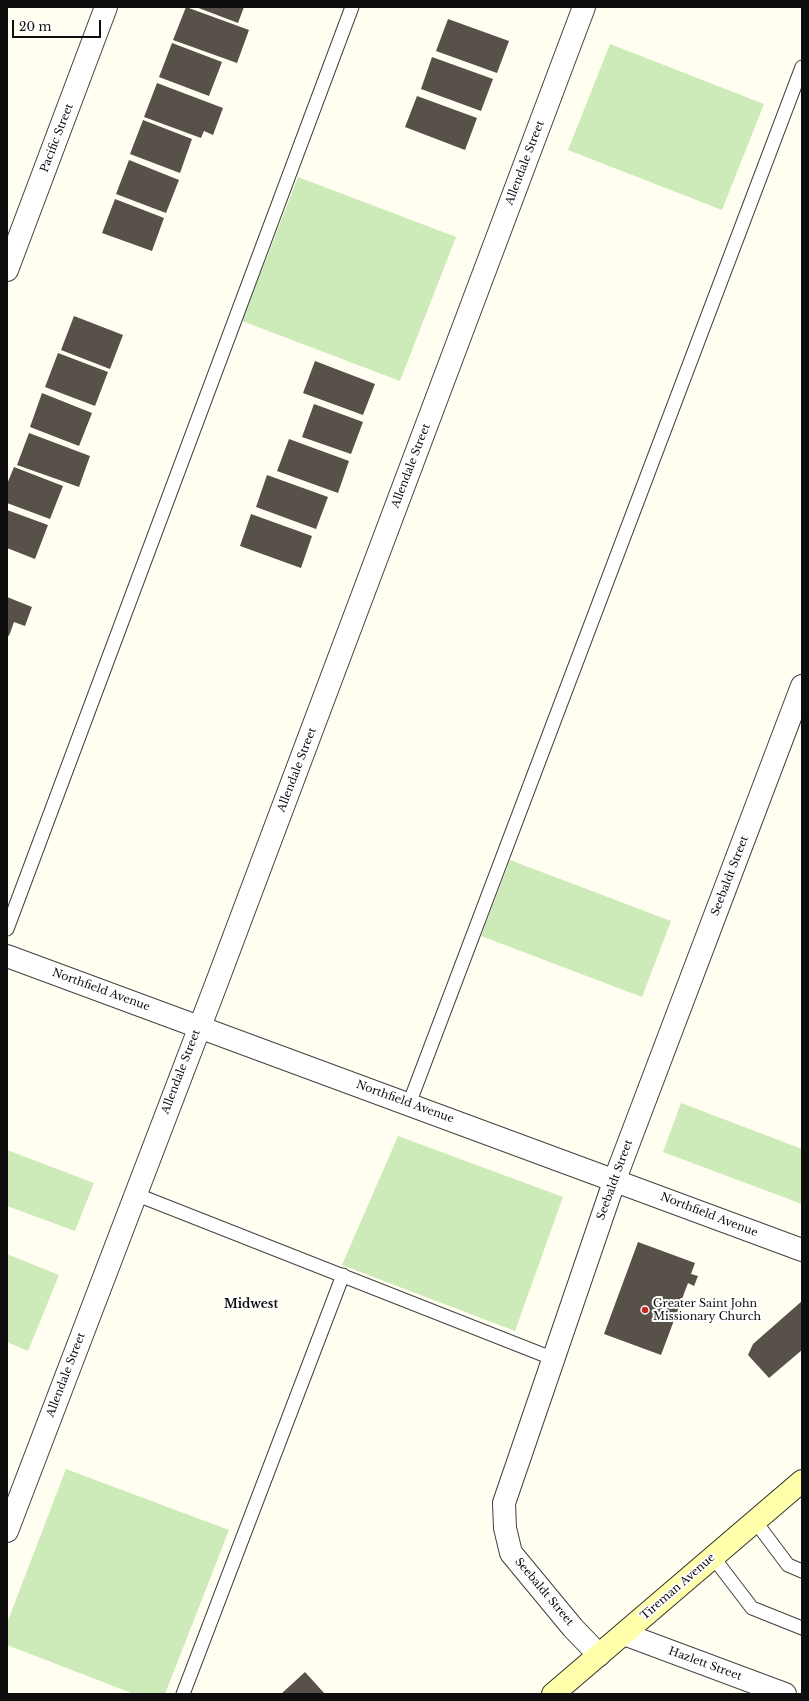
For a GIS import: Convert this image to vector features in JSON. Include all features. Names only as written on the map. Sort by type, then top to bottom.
[{"type":"street","name":"Pacific Street","points":[[7,270],[106,7]]},
{"type":"street","name":"Allendale Street","points":[[7,1531],[198,1026],[217,982],[584,7]]},
{"type":"street","name":"Seebaldt Street","points":[[599,1655],[573,1628],[511,1553],[505,1528],[504,1503],[615,1180],[802,686]]},
{"type":"street","name":"Northfield Avenue","points":[[7,956],[802,1250]]},
{"type":"street","name":"Tireman Avenue","points":[[553,1694],[755,1521],[799,1486]]},
{"type":"street","name":"Hazlett Street","points":[[624,1634],[775,1692]]},
{"type":"lane","points":[[7,929],[352,7]]},
{"type":"lane","points":[[409,1104],[802,67]]},
{"type":"lane","points":[[135,1194],[554,1359]]},
{"type":"lane","points":[[183,1694],[343,1275]]},
{"type":"lane","points":[[755,1521],[788,1566],[802,1571]]},
{"type":"lane","points":[[713,1557],[752,1608],[802,1628]]},
{"type":"green space","points":[[610,44],[764,104],[722,210],[568,150]]},
{"type":"green space","points":[[298,177],[456,237],[400,381],[242,321]]},
{"type":"green space","points":[[510,860],[671,921],[642,997],[481,936]]},
{"type":"green space","points":[[681,1103],[802,1149],[802,1204],[663,1152]]},
{"type":"green space","points":[[398,1136],[563,1197],[515,1331],[342,1265]]},
{"type":"green space","points":[[7,1150],[94,1183],[75,1231],[7,1206]]},
{"type":"green space","points":[[7,1254],[59,1275],[28,1351],[7,1342]]},
{"type":"green space","points":[[66,1469],[229,1530],[165,1694],[134,1694],[7,1645],[7,1623]]},
{"type":"building","points":[[186,7],[249,30],[237,63],[173,40]]},
{"type":"building","points":[[196,7],[244,7],[238,23]]},
{"type":"building","points":[[448,19],[509,41],[497,73],[436,51]]},
{"type":"building","points":[[172,43],[222,62],[209,96],[159,77]]},
{"type":"building","points":[[432,57],[493,79],[481,111],[421,89]]},
{"type":"building","points":[[157,83],[223,108],[213,135],[204,131],[201,138],[144,117]]},
{"type":"building","points":[[417,96],[477,118],[465,150],[405,127]]},
{"type":"building","points":[[143,120],[192,139],[180,173],[130,154]]},
{"type":"building","points":[[129,160],[179,180],[166,213],[116,194]]},
{"type":"building","points":[[115,199],[164,218],[152,251],[102,233]]},
{"type":"building","points":[[74,316],[123,335],[110,369],[61,350]]},
{"type":"building","points":[[58,353],[108,372],[95,406],[45,387]]},
{"type":"building","points":[[315,361],[375,384],[363,415],[303,393]]},
{"type":"building","points":[[42,393],[92,413],[79,446],[30,427]]},
{"type":"building","points":[[314,404],[363,422],[351,454],[302,437]]},
{"type":"building","points":[[29,433],[90,456],[79,487],[17,465]]},
{"type":"building","points":[[289,439],[349,461],[338,493],[277,471]]},
{"type":"building","points":[[14,467],[63,486],[50,519],[7,503],[7,484]]},
{"type":"building","points":[[267,475],[328,497],[316,529],[256,507]]},
{"type":"building","points":[[7,510],[48,525],[35,559],[7,548]]},
{"type":"building","points":[[251,514],[312,536],[301,568],[240,546]]},
{"type":"building","points":[[7,597],[32,607],[25,626],[14,622],[9,636],[7,635]]},
{"type":"building","name":"Greater Saint John Missionary Church","points":[[638,1242],[695,1263],[691,1274],[698,1276],[694,1286],[688,1283],[661,1355],[604,1334]]},
{"type":"building","points":[[802,1301],[802,1350],[769,1378],[748,1355],[753,1344]]},
{"type":"building","points":[[305,1672],[325,1694],[281,1694]]},
{"type":"place","name":"Greater Saint John Missionary Church","points":[[645,1310]]},
{"type":"district","name":"Midwest","points":[[251,1305]]}]
